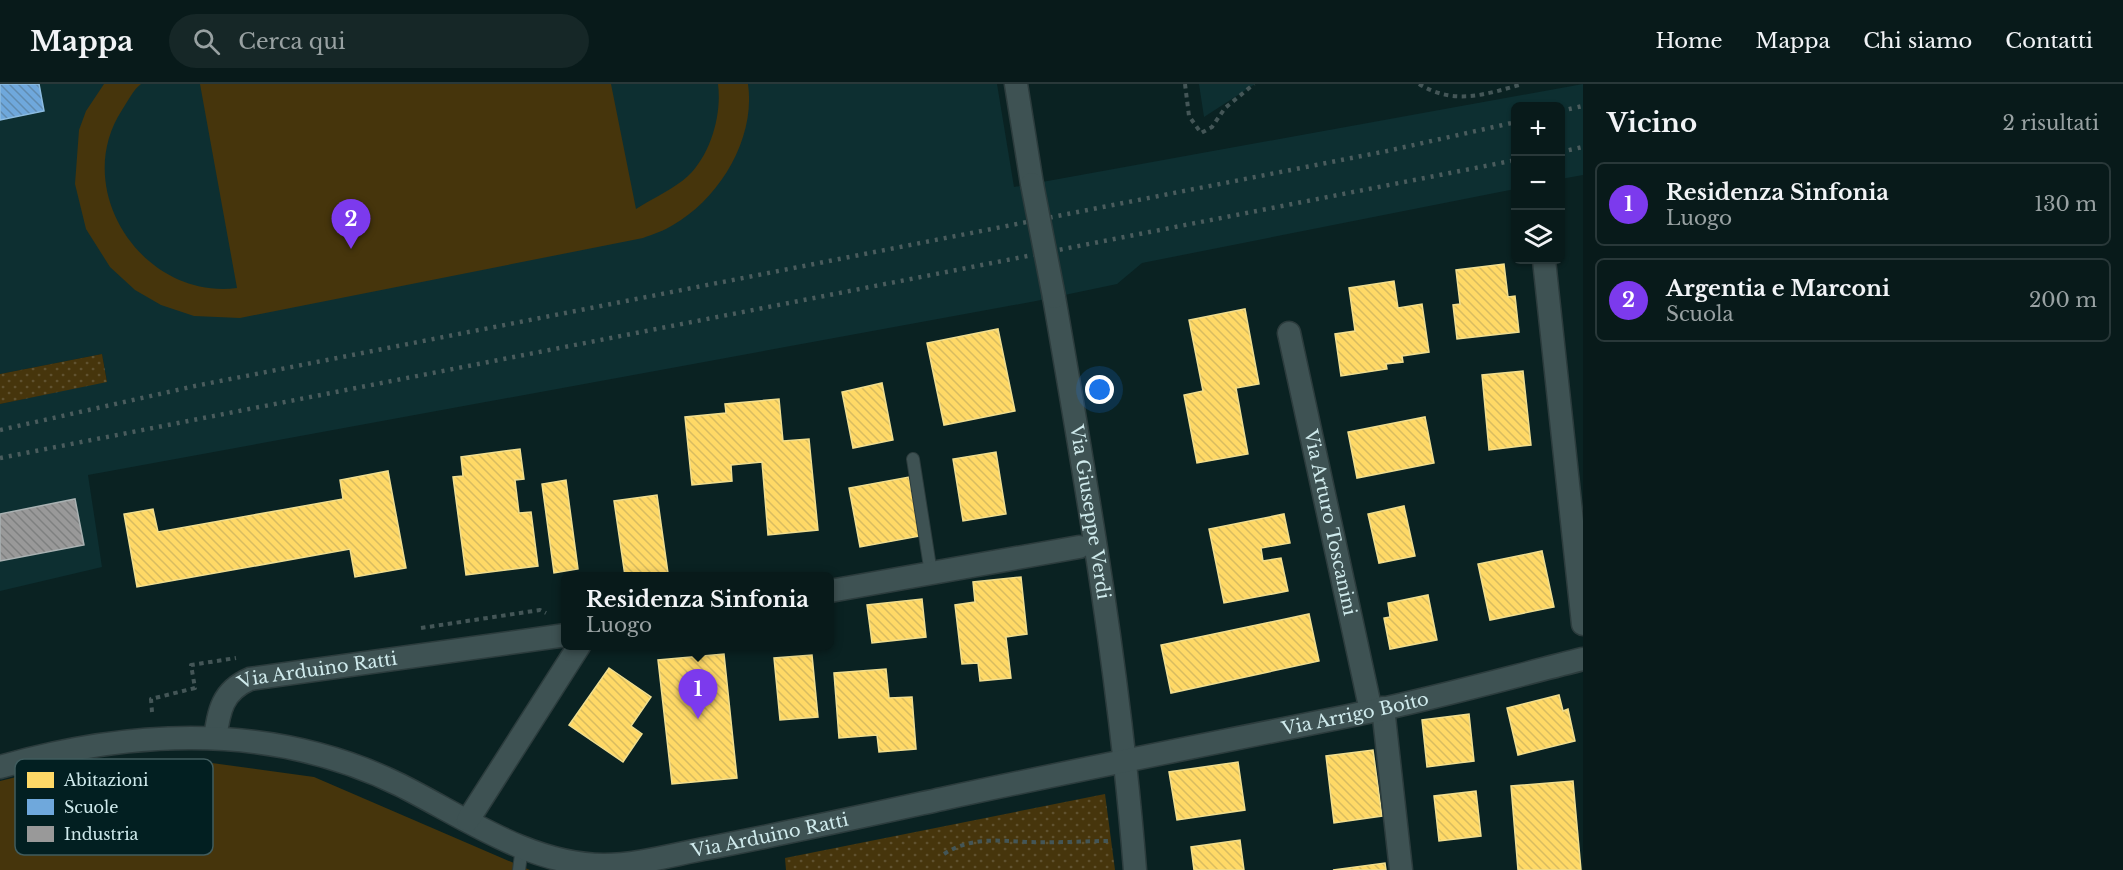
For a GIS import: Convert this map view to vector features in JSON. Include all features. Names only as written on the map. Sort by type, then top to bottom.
[{"type":"street","name":"Via Giuseppe Verdi","points":[[1016,84],[1096,541],[1126,759],[1135,870]]},
{"type":"street","points":[[1544,264],[1583,624]]},
{"type":"street","name":"Via Arturo Toscanini","points":[[1289,333],[1377,710],[1401,870]]},
{"type":"street","points":[[834,590],[1079,547]]},
{"type":"street","name":"Via Arduino Ratti","points":[[215,738],[224,700],[232,689],[250,679],[561,636]]},
{"type":"street","points":[[468,820],[576,650]]},
{"type":"street","name":"Via Arrigo Boito","points":[[1126,759],[1377,710],[1583,659]]},
{"type":"street","name":"Via Arduino Ratti","points":[[34,759],[109,741],[154,737],[215,738],[272,745],[340,761],[399,785],[553,864],[592,865],[631,863],[786,833],[1126,759]]},
{"type":"street","name":"Via Arduino Ratti","points":[[0,767],[15,763]]},
{"type":"lane","points":[[913,459],[931,573]]},
{"type":"lane","points":[[519,870],[522,847]]},
{"type":"path","points":[[1185,84],[1189,116],[1201,133],[1212,127],[1225,108],[1254,84]]},
{"type":"path","points":[[1419,84],[1433,92],[1473,98],[1523,84]]},
{"type":"path","points":[[157,755],[157,759]]},
{"type":"path","points":[[944,854],[959,844],[1004,839],[1030,842],[1114,841]]},
{"type":"shaded area","points":[[0,84],[997,84],[1014,187],[1583,84],[1583,175],[1565,178],[1565,102],[1511,102],[1511,190],[1142,263],[1117,284],[1036,301],[88,475],[102,567],[0,591],[0,404],[107,381],[102,354],[0,374]]},
{"type":"shaded area","points":[[104,84],[141,84],[122,110],[108,141],[105,173],[111,205],[125,234],[146,258],[172,276],[203,287],[237,288],[200,84],[611,84],[636,209],[682,181],[703,157],[716,120],[718,84],[748,84],[749,105],[740,146],[719,183],[690,214],[662,231],[643,238],[240,318],[194,316],[161,305],[135,290],[110,267],[86,229],[75,184],[79,130],[86,111]]},
{"type":"shaded area","points":[[1199,84],[1255,84],[1204,117]]},
{"type":"shaded area","points":[[102,354],[107,382],[0,404],[0,374]]},
{"type":"shaded area","points":[[213,763],[314,777],[530,870],[0,870],[0,781],[15,777],[15,855],[213,855]]},
{"type":"shaded area","points":[[1105,794],[1115,870],[786,870],[785,858]]},
{"type":"building: Abitazioni","points":[[1504,264],[1508,297],[1515,296],[1519,332],[1457,339],[1453,305],[1460,304],[1456,270]]},
{"type":"building: Abitazioni","points":[[1394,281],[1398,308],[1422,304],[1429,352],[1402,356],[1403,362],[1386,364],[1387,369],[1341,376],[1335,334],[1355,331],[1349,288]]},
{"type":"building: Abitazioni","points":[[1245,309],[1259,384],[1236,388],[1248,454],[1197,463],[1184,395],[1203,391],[1189,320]]},
{"type":"building: Abitazioni","points":[[998,329],[1015,411],[944,425],[927,343]]},
{"type":"building: Abitazioni","points":[[1523,371],[1531,445],[1489,450],[1482,375]]},
{"type":"building: Abitazioni","points":[[882,383],[893,440],[853,448],[842,392]]},
{"type":"building: Abitazioni","points":[[779,399],[783,441],[809,439],[818,530],[768,535],[762,462],[731,465],[732,481],[692,485],[685,417],[726,413],[725,404]]},
{"type":"building: Abitazioni","points":[[1425,417],[1434,463],[1357,478],[1348,432]]},
{"type":"building: Abitazioni","points":[[520,449],[524,479],[515,480],[519,513],[531,512],[538,566],[466,575],[453,477],[463,476],[461,457]]},
{"type":"building: Abitazioni","points":[[996,452],[1006,514],[963,521],[953,459]]},
{"type":"building: Abitazioni","points":[[388,471],[406,568],[355,577],[350,549],[137,587],[124,514],[153,509],[158,532],[343,499],[340,480]]},
{"type":"building: Abitazioni","points":[[909,477],[920,536],[860,547],[849,488]]},
{"type":"building: Abitazioni","points":[[566,480],[578,569],[554,573],[542,484]]},
{"type":"building: Abitazioni","points":[[657,495],[668,572],[624,572],[614,501]]},
{"type":"building: Abitazioni","points":[[1404,506],[1415,556],[1379,563],[1368,514]]},
{"type":"building: Abitazioni","points":[[1284,514],[1290,543],[1261,548],[1263,561],[1281,558],[1288,591],[1224,603],[1209,529]]},
{"type":"building: Abitazioni","points":[[1542,551],[1554,607],[1490,620],[1478,564]]},
{"type":"building: Abitazioni","points":[[1021,577],[1027,634],[1006,637],[1011,678],[980,681],[978,663],[962,664],[955,605],[975,602],[973,582]]},
{"type":"building: Abitazioni","points":[[1428,595],[1437,640],[1390,649],[1384,618],[1390,617],[1388,603]]},
{"type":"building: Abitazioni","points":[[922,599],[926,637],[872,643],[867,605]]},
{"type":"building: Abitazioni","points":[[1309,614],[1319,661],[1171,693],[1161,645]]},
{"type":"building: Abitazioni","points":[[724,654],[737,778],[672,784],[658,660]]},
{"type":"building: Abitazioni","points":[[812,655],[818,717],[780,720],[774,658]]},
{"type":"building: Abitazioni","points":[[609,668],[651,697],[631,726],[642,734],[623,762],[569,725]]},
{"type":"building: Abitazioni","points":[[886,669],[889,698],[912,697],[916,749],[879,752],[877,735],[839,738],[834,673]]},
{"type":"building: Abitazioni","points":[[1559,695],[1563,711],[1568,709],[1575,741],[1518,755],[1507,708]]},
{"type":"building: Abitazioni","points":[[1469,714],[1474,761],[1427,767],[1422,720]]},
{"type":"building: Abitazioni","points":[[1373,750],[1382,816],[1334,823],[1326,756]]},
{"type":"building: Abitazioni","points":[[1238,762],[1245,810],[1177,820],[1169,772]]},
{"type":"building: Abitazioni","points":[[1573,781],[1581,870],[1518,870],[1511,786]]},
{"type":"building: Abitazioni","points":[[1476,791],[1481,836],[1439,841],[1434,796]]},
{"type":"building: Abitazioni","points":[[1240,840],[1244,870],[1194,870],[1191,847]]},
{"type":"building: Abitazioni","points":[[1385,863],[1386,870],[1333,870]]},
{"type":"building: Scuole","points":[[0,84],[39,84],[44,111],[0,120]]},
{"type":"building: Industria","points":[[75,499],[84,545],[0,561],[0,514]]},
{"type":"railway","points":[[1565,110],[1583,106]]},
{"type":"railway","points":[[0,430],[195,386],[1387,151],[1511,123]]},
{"type":"railway","points":[[1565,151],[1583,147]]},
{"type":"railway","points":[[0,458],[1511,161]]},
{"type":"place","name":"Argentia e Marconi","points":[[351,249]]},
{"type":"place","name":"Residenza Sinfonia","points":[[698,719]]}]
